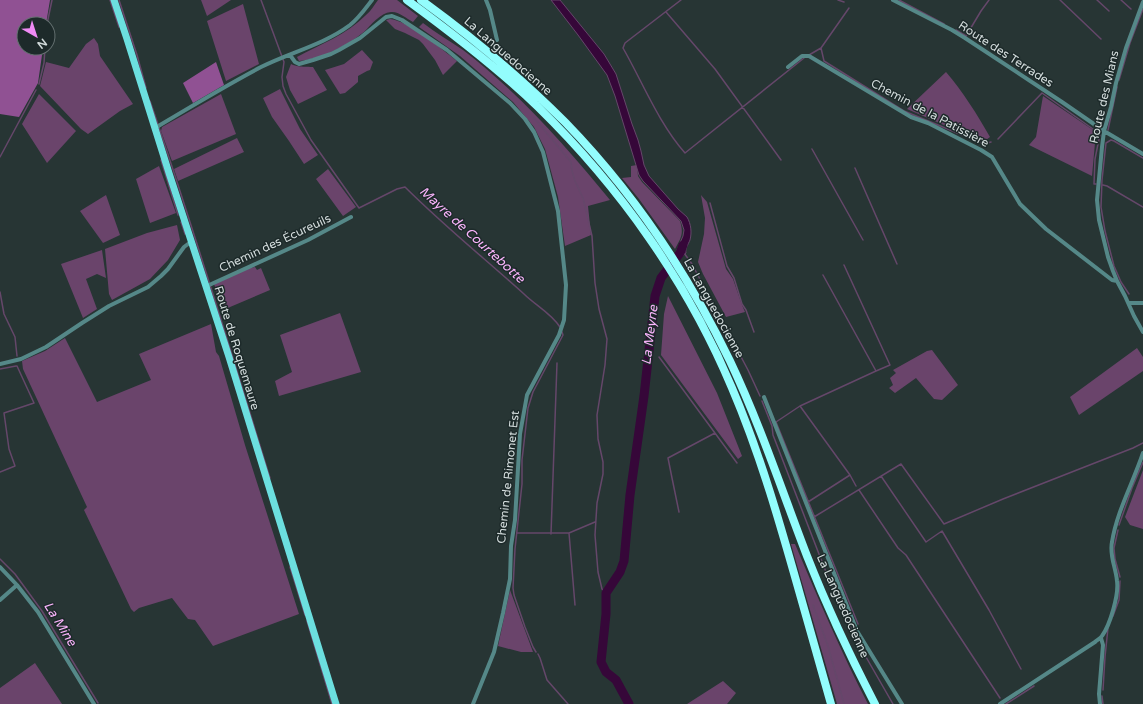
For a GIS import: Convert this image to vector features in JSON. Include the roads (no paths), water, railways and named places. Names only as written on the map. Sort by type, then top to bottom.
[{"type":"highway","name":"La Languedocienne","points":[[407,0],[484,59],[538,107],[587,158],[630,211],[665,262],[723,366],[740,408],[783,536],[831,704]]},
{"type":"highway","name":"La Languedocienne","points":[[421,0],[489,53],[566,123],[618,184],[670,254],[696,297],[731,363],[760,433],[808,559],[852,659],[875,704]]},
{"type":"main road","name":"Route de Roquemaure","points":[[114,0],[230,357],[336,704]]},
{"type":"street","points":[[155,128],[226,85],[279,59],[316,45],[341,31],[358,17],[372,0]]},
{"type":"street","points":[[486,0],[490,10],[497,40]]},
{"type":"street","name":"Route des Terrades","points":[[893,0],[965,38],[1104,131],[1143,154]]},
{"type":"street","name":"Route des Mians","points":[[1143,2],[1126,48],[1116,83],[1112,107],[1104,131],[1096,200],[1108,257],[1116,281],[1143,332]]},
{"type":"street","name":"Chemin de Rimonet Est","points":[[288,55],[299,64],[325,56],[360,38],[386,17],[392,16],[402,20],[447,50],[510,103],[525,119],[534,132],[543,152],[558,211],[566,284],[564,320],[559,335],[527,395],[520,434],[515,520],[511,546],[510,579],[494,652],[473,704]]},
{"type":"street","name":"Chemin de la Patissière","points":[[788,67],[802,56],[809,56],[910,117],[928,123],[992,157],[1018,201],[1038,223],[1106,276],[1116,281]]},
{"type":"street","name":"Chemin des Écureuils","points":[[207,286],[308,240],[351,217]]},
{"type":"street","points":[[0,364],[20,359],[46,347],[109,306],[141,291],[161,276],[184,247],[192,241]]},
{"type":"street","points":[[1129,303],[1143,303]]},
{"type":"street","points":[[764,398],[857,632],[902,704]]},
{"type":"street","points":[[1000,704],[1101,638],[1113,610],[1118,589],[1111,544],[1116,526],[1143,453]]},
{"type":"street","points":[[0,567],[17,585],[38,612],[94,704]]},
{"type":"street","points":[[0,600],[17,585]]},
{"type":"street","points":[[1100,704],[1103,645],[1101,638]]},
{"type":"waterway","points":[[49,16],[52,0]]},
{"type":"waterway","points":[[110,0],[119,27]]},
{"type":"waterway","name":"Mayre de Courtebotte","points":[[119,0],[146,88]]},
{"type":"waterway","name":"Mayre de Courtebotte","points":[[261,0],[284,62],[282,77],[286,94],[311,140],[359,208],[397,189],[405,187],[528,298],[548,313],[560,327]]},
{"type":"waterway","points":[[681,0],[625,43],[623,48],[659,115],[675,141],[685,153],[804,58]]},
{"type":"waterway","points":[[838,0],[844,2]]},
{"type":"waterway","points":[[899,0],[944,24]]},
{"type":"waterway","points":[[956,30],[966,36],[989,0]]},
{"type":"waterway","points":[[1060,0],[1101,39]]},
{"type":"waterway","points":[[1097,0],[1109,11]]},
{"type":"waterway","points":[[1121,0],[1131,9]]},
{"type":"waterway","points":[[849,8],[821,48],[824,61],[904,111],[984,144],[991,142]]},
{"type":"waterway","points":[[1119,80],[1130,43],[1143,9]]},
{"type":"waterway","points":[[666,12],[715,69],[781,160]]},
{"type":"waterway","points":[[809,55],[821,48]]},
{"type":"waterway","points":[[39,84],[44,56]]},
{"type":"waterway","points":[[1108,130],[1117,87]]},
{"type":"waterway","points":[[0,157],[36,90]]},
{"type":"waterway","points":[[998,139],[1042,93],[1100,134],[1095,159],[1094,184],[1096,184]]},
{"type":"waterway","points":[[150,101],[197,242],[270,478]]},
{"type":"waterway","points":[[534,118],[571,162],[575,181],[583,198],[592,236],[595,283],[599,309],[607,339],[605,365],[597,415],[598,439],[603,462],[603,474],[597,503],[595,535],[598,572],[602,589],[606,593]]},
{"type":"waterway","points":[[1129,294],[1121,282],[1114,266],[1105,231],[1101,207],[1106,143],[1111,140],[1114,141],[1143,158]]},
{"type":"waterway","points":[[812,149],[863,240]]},
{"type":"waterway","points":[[161,160],[178,215]]},
{"type":"waterway","points":[[855,168],[897,264]]},
{"type":"waterway","points":[[1103,185],[1143,207]]},
{"type":"waterway","points":[[710,203],[727,266],[734,278],[742,304],[746,310],[754,332]]},
{"type":"waterway","points":[[181,222],[185,234]]},
{"type":"waterway","name":"La Meyne","points":[[629,704],[616,680],[606,672],[601,662],[606,614],[606,593],[620,572],[624,561],[630,495],[644,396],[655,296],[661,278],[680,253],[683,245]]},
{"type":"waterway","points":[[684,253],[692,264],[748,370],[760,396]]},
{"type":"waterway","points":[[823,275],[876,371],[890,365],[844,265]]},
{"type":"waterway","points":[[0,292],[4,314],[15,337],[17,356]]},
{"type":"waterway","name":"Mayre de Courtebotte","points":[[536,652],[525,627],[513,588],[515,549],[522,484],[522,460],[528,408],[533,392],[563,335],[562,332]]},
{"type":"waterway","points":[[659,357],[737,463]]},
{"type":"waterway","points":[[551,534],[557,363]]},
{"type":"waterway","points":[[0,369],[16,366]]},
{"type":"waterway","name":"La Mine","points":[[0,472],[15,466],[9,449],[4,413],[34,403],[17,366]]},
{"type":"waterway","points":[[858,624],[776,422],[800,406],[876,371]]},
{"type":"waterway","points":[[762,401],[772,426],[773,435],[824,567],[845,616],[893,704]]},
{"type":"waterway","points":[[800,406],[850,475]]},
{"type":"waterway","points":[[679,512],[668,458],[715,433]]},
{"type":"waterway","points":[[814,517],[901,464],[944,524],[1143,443]]},
{"type":"waterway","points":[[1119,525],[1143,462]]},
{"type":"waterway","points":[[808,502],[850,475],[856,486]]},
{"type":"waterway","points":[[881,476],[926,542],[942,531],[989,610],[1021,669]]},
{"type":"waterway","points":[[859,490],[898,548],[906,555],[1000,698]]},
{"type":"waterway","points":[[517,533],[569,533],[595,522]]},
{"type":"waterway","points":[[1118,530],[1114,548],[1115,559],[1120,577]]},
{"type":"waterway","points":[[569,533],[575,605]]},
{"type":"waterway","name":"La Mine","points":[[0,559],[15,574],[42,611],[98,703]]},
{"type":"waterway","points":[[290,567],[305,615]]},
{"type":"waterway","points":[[1113,616],[1119,600],[1120,581]]},
{"type":"waterway","points":[[813,605],[828,646],[844,704]]},
{"type":"waterway","points":[[307,621],[332,704]]},
{"type":"waterway","points":[[1103,690],[1108,628]]},
{"type":"waterway","name":"Mayre de Courtebotte","points":[[538,654],[547,680],[568,704]]},
{"type":"waterway","points":[[1006,704],[1034,686]]},
{"type":"waterway","points":[[1102,696],[1103,704]]}]
